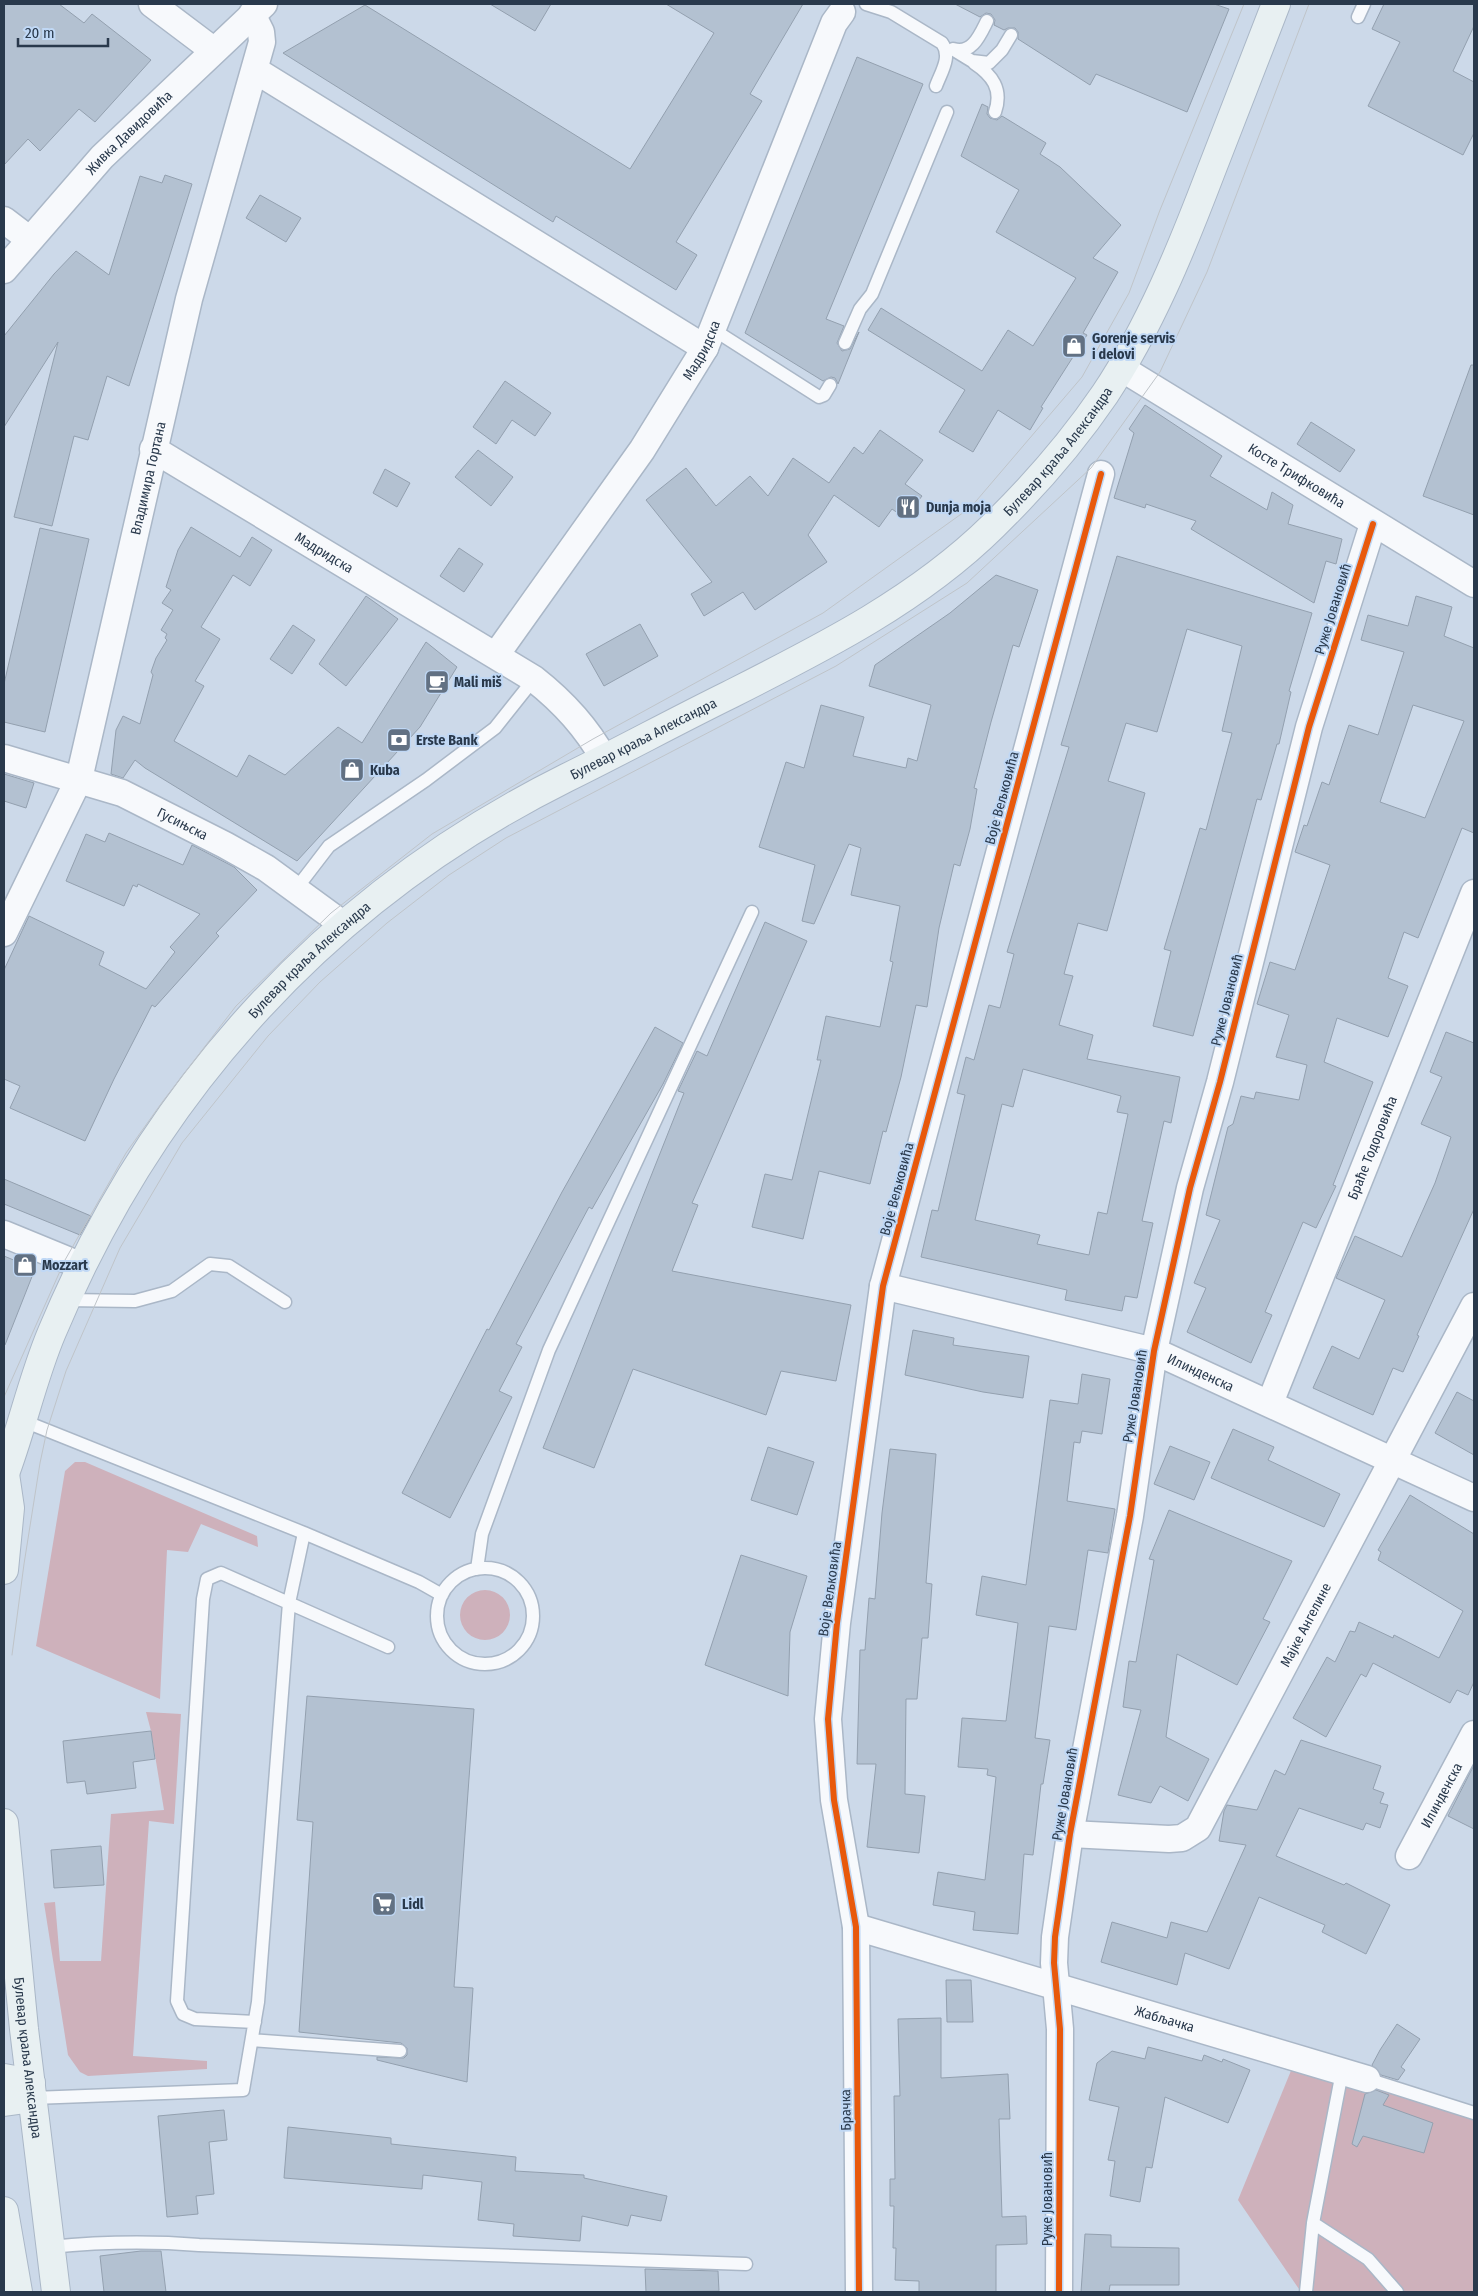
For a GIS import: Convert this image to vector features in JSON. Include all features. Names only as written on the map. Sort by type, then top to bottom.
[{"type":"main road","name":"Булевар краља Александра","points":[[4,1570],[10,1508],[5,1475],[34,1376],[82,1266],[135,1168],[197,1078],[271,992],[344,924],[410,871],[503,811],[834,640],[889,608],[931,578],[989,530],[1037,480],[1104,394],[1156,304],[1180,252],[1276,4]]},
{"type":"main road","name":"Булевар краља Александра","points":[[4,1822],[32,2090],[56,2292]]},
{"type":"main road","points":[[4,2078],[32,2090]]},
{"type":"main road","points":[[4,2102],[32,2090]]},
{"type":"main road","points":[[4,2212],[18,2292]]},
{"type":"street","points":[[152,4],[213,50]]},
{"type":"street","name":"Мадридска","points":[[496,655],[642,450],[709,339],[834,23],[858,6]]},
{"type":"street","name":"Живка Давидовића","points":[[4,270],[102,156],[258,9]]},
{"type":"street","name":"Владимира Гортана","points":[[4,933],[78,779],[189,300],[262,42],[258,9]]},
{"type":"street","points":[[255,70],[709,339]]},
{"type":"street","points":[[4,220],[29,239]]},
{"type":"street","name":"Косте Трифковића","points":[[1120,368],[1474,584]]},
{"type":"street","name":"Мадридска","points":[[153,449],[534,679],[560,701],[582,726],[593,739],[604,759]]},
{"type":"street","name":"Воје Вељковића","points":[[856,1927],[834,1800],[828,1719],[837,1623],[883,1286],[1101,474]]},
{"type":"street","name":"Руже Јовановић","points":[[1059,2292],[1060,2029],[1056,1986],[1055,1937],[1070,1834],[1130,1516],[1154,1352],[1190,1188],[1220,1082],[1309,727],[1373,524]]},
{"type":"street","name":"Гусињска","points":[[4,758],[122,793],[266,868],[344,924]]},
{"type":"street","name":"Браће Тодоровића","points":[[1270,1403],[1474,893]]},
{"type":"street","points":[[4,1234],[82,1266]]},
{"type":"street","name":"Илинденска","points":[[883,1286],[1154,1352],[1270,1403],[1474,1498]]},
{"type":"street","name":"Мајке Ангелине","points":[[1070,1834],[1169,1839],[1182,1838],[1198,1828],[1474,1306]]},
{"type":"street","name":"Илинденска","points":[[1409,1856],[1474,1734]]},
{"type":"street","name":"Жабљачка","points":[[856,1927],[1297,2056],[1367,2079]]},
{"type":"street","name":"Брачка","points":[[856,1927],[859,2292]]},
{"type":"lane","points":[[1358,17],[1364,4]]},
{"type":"lane","points":[[858,6],[891,12],[972,61],[988,73],[996,84],[999,94],[995,112]]},
{"type":"lane","points":[[954,50],[964,51],[974,44],[987,21]]},
{"type":"lane","points":[[972,61],[989,62],[1002,50],[1011,35]]},
{"type":"lane","points":[[936,86],[947,58],[948,50],[942,43]]},
{"type":"lane","points":[[846,343],[860,309],[872,294],[947,112]]},
{"type":"lane","points":[[709,339],[819,397],[824,395],[830,386]]},
{"type":"lane","points":[[296,889],[329,846],[426,780],[496,728],[534,679]]},
{"type":"lane","points":[[477,1569],[482,1534],[549,1350],[752,912]]},
{"type":"lane","points":[[66,1300],[135,1301],[172,1291],[210,1264],[229,1266],[285,1302]]},
{"type":"lane","points":[[21,1420],[304,1533],[419,1582],[442,1595]]},
{"type":"lane","points":[[32,2090],[243,2090],[255,2022],[289,1603],[304,1533]]},
{"type":"lane","points":[[477,1569],[492,1569],[506,1573],[518,1582],[528,1594],[532,1608],[533,1623],[529,1638],[520,1650],[508,1659],[494,1664],[479,1664],[464,1660],[452,1651],[443,1639],[438,1625],[438,1610],[442,1595],[451,1583],[463,1574],[477,1569]]},
{"type":"lane","points":[[255,2022],[195,2020],[183,2014],[177,2001],[203,1599],[207,1579],[221,1573],[388,1647]]},
{"type":"lane","points":[[252,2040],[400,2050]]},
{"type":"lane","points":[[1306,2292],[1313,2223],[1342,2072]]},
{"type":"lane","name":"Жабљачка","points":[[1367,2079],[1474,2113]]},
{"type":"lane","points":[[1313,2223],[1368,2259],[1397,2292]]},
{"type":"lane","points":[[50,2248],[84,2244],[160,2242],[199,2245],[746,2264]]},
{"type":"shaded area","points":[[75,1462],[85,1462],[257,1536],[258,1547],[201,1524],[188,1552],[167,1550],[160,1699],[36,1646],[65,1471]]},
{"type":"shaded area","points":[[480,1590],[490,1590],[503,1597],[510,1610],[510,1620],[503,1633],[490,1640],[480,1640],[471,1636],[464,1629],[460,1620],[460,1610],[464,1601],[471,1594]]},
{"type":"shaded area","points":[[146,1712],[181,1714],[174,1824],[149,1821],[133,2056],[207,2061],[207,2069],[88,2076],[80,2072],[68,2055],[44,1903],[55,1902],[60,1961],[101,1961],[111,1814],[164,1810]]},
{"type":"shaded area","points":[[1297,2056],[1474,2113],[1474,2292],[1301,2292],[1238,2200]]},
{"type":"building","points":[[4,4],[59,4],[84,23],[92,14],[151,60],[95,122],[79,109],[40,151],[28,139],[4,165]]},
{"type":"building","points":[[490,4],[551,4],[535,31]]},
{"type":"building","points":[[666,4],[803,4],[750,94],[762,101],[676,242],[697,255],[676,290],[556,216],[553,222],[283,53],[365,5],[630,169],[714,33]]},
{"type":"building","points":[[955,4],[1214,4],[1229,9],[1187,112],[1096,74],[1090,85],[1018,39],[1018,32],[1015,28],[1004,30],[994,25],[995,20],[991,14],[986,13],[980,17]]},
{"type":"building","points":[[1384,4],[1474,4],[1474,26],[1453,71],[1474,82],[1474,133],[1463,155],[1368,106],[1400,42],[1372,29]]},
{"type":"building","points":[[857,57],[923,84],[826,319],[844,326],[837,343],[842,351],[850,349],[859,332],[838,384],[835,378],[831,377],[823,381],[745,333]]},
{"type":"building","points":[[982,104],[988,107],[987,114],[990,118],[997,120],[1002,116],[1046,143],[1040,154],[1060,167],[1121,225],[1093,258],[1118,272],[1083,333],[1087,335],[1041,407],[1043,408],[1030,430],[998,410],[973,452],[939,432],[965,390],[868,330],[881,308],[982,371],[1008,330],[1033,346],[1076,278],[996,232],[1019,190],[961,156]]},
{"type":"building","points":[[165,175],[192,184],[129,386],[107,376],[88,440],[74,436],[52,526],[14,517],[58,342],[4,427],[4,336],[54,274],[76,251],[109,275],[140,176],[162,183]]},
{"type":"building","points":[[260,195],[301,218],[286,242],[246,218]]},
{"type":"building","points":[[1471,365],[1474,365],[1474,515],[1423,496]]},
{"type":"building","points":[[505,381],[551,413],[535,436],[512,420],[496,444],[473,427]]},
{"type":"building","points":[[1145,405],[1222,456],[1210,476],[1267,510],[1272,492],[1293,505],[1288,524],[1342,539],[1336,564],[1326,561],[1314,603],[1191,529],[1196,521],[1146,504],[1145,508],[1114,498],[1134,433],[1129,429]]},
{"type":"building","points":[[1311,422],[1355,450],[1340,472],[1297,444]]},
{"type":"building","points":[[880,430],[923,460],[905,484],[922,496],[905,518],[892,509],[879,527],[834,495],[808,535],[827,562],[755,610],[743,592],[704,616],[691,594],[712,582],[646,500],[686,468],[716,506],[750,476],[768,496],[793,458],[829,483],[854,447],[863,454]]},
{"type":"building","points":[[478,450],[513,477],[491,506],[455,477]]},
{"type":"building","points":[[385,469],[410,483],[397,507],[373,493]]},
{"type":"building","points":[[191,527],[240,557],[252,537],[272,550],[250,586],[233,575],[201,627],[220,639],[195,681],[204,686],[174,741],[237,777],[249,755],[285,775],[338,727],[362,743],[426,642],[457,667],[420,727],[297,861],[135,760],[123,778],[111,774],[116,730],[123,716],[140,724],[153,675],[151,672],[156,658],[167,640],[165,638],[167,634],[161,630],[173,610],[162,603],[171,590],[166,587],[178,550]]},
{"type":"building","points":[[40,528],[89,539],[45,732],[4,722],[4,684]]},
{"type":"building","points":[[459,548],[483,564],[464,592],[440,576]]},
{"type":"building","points":[[1117,556],[1312,613],[1289,691],[1291,692],[1279,744],[1277,744],[1261,800],[1257,799],[1193,1036],[1153,1026],[1171,951],[1164,949],[1200,828],[1206,830],[1232,733],[1222,731],[1242,646],[1187,629],[1157,732],[1126,723],[1108,781],[1145,793],[1107,931],[1078,923],[1064,974],[1073,976],[1059,1025],[1093,1035],[1087,1059],[1180,1077],[1171,1123],[1164,1121],[1142,1221],[1153,1223],[1137,1298],[1125,1296],[1122,1311],[1065,1300],[1067,1290],[921,1257],[932,1210],[938,1211],[965,1095],[957,1093],[966,1057],[974,1060],[989,1005],[1000,1008],[1014,954],[1007,952],[1069,747],[1061,745]],"holes":[[[1023,1069],[1121,1096],[1117,1112],[1128,1114],[1107,1214],[1098,1212],[1089,1255],[1037,1244],[1040,1235],[975,1220],[1002,1104],[1013,1107]]]},
{"type":"building","points":[[996,575],[1038,590],[1019,647],[1013,645],[991,722],[974,788],[977,789],[970,829],[960,866],[954,864],[939,928],[927,1007],[916,1005],[901,1077],[886,1132],[883,1131],[870,1184],[819,1171],[803,1239],[752,1227],[765,1174],[792,1180],[821,1060],[817,1060],[826,1016],[880,1027],[893,962],[890,961],[900,906],[851,895],[861,848],[849,844],[814,924],[802,921],[815,865],[759,847],[786,762],[804,768],[821,705],[864,717],[853,756],[906,768],[908,758],[917,761],[931,705],[869,686],[875,665],[950,613]]},
{"type":"building","points":[[366,596],[398,619],[346,686],[319,664]]},
{"type":"building","points":[[1416,596],[1452,607],[1444,636],[1474,648],[1474,833],[1462,828],[1418,938],[1404,932],[1388,978],[1408,986],[1388,1037],[1337,1018],[1324,1062],[1373,1082],[1333,1185],[1336,1186],[1316,1228],[1303,1222],[1265,1312],[1272,1315],[1251,1363],[1187,1332],[1206,1288],[1194,1283],[1220,1220],[1206,1215],[1228,1127],[1233,1124],[1241,1096],[1254,1099],[1256,1092],[1299,1100],[1307,1065],[1276,1057],[1289,1015],[1257,1004],[1270,962],[1295,970],[1330,865],[1295,852],[1304,825],[1307,826],[1322,782],[1329,785],[1349,725],[1378,735],[1404,652],[1361,640],[1368,615],[1408,626]],"holes":[[[1413,705],[1464,721],[1425,818],[1380,802]]]},
{"type":"building","points":[[640,624],[658,656],[604,686],[586,654]]},
{"type":"building","points":[[293,625],[315,640],[292,674],[270,659]]},
{"type":"building","points":[[4,774],[34,783],[26,808],[4,801]]},
{"type":"building","points":[[109,833],[183,865],[192,845],[234,867],[257,890],[216,933],[219,936],[155,1007],[152,1005],[85,1141],[10,1108],[20,1086],[4,1079],[4,970],[29,916],[104,952],[99,965],[146,989],[175,952],[170,947],[200,914],[138,884],[137,887],[133,885],[124,906],[66,881],[86,834],[105,842]]},
{"type":"building","points":[[765,922],[807,941],[692,1203],[698,1205],[672,1271],[851,1305],[836,1381],[781,1371],[766,1415],[633,1369],[594,1468],[543,1448],[684,1093],[678,1091],[697,1051],[707,1056]]},
{"type":"building","points":[[655,1027],[683,1043],[663,1084],[592,1209],[589,1207],[516,1344],[522,1347],[499,1391],[512,1397],[450,1518],[402,1493],[487,1329],[489,1330],[562,1192]]},
{"type":"building","points":[[1446,1032],[1474,1043],[1474,1209],[1417,1335],[1419,1336],[1403,1372],[1393,1368],[1373,1415],[1313,1388],[1332,1346],[1359,1359],[1385,1300],[1336,1278],[1355,1236],[1402,1257],[1435,1183],[1451,1137],[1421,1124],[1442,1077],[1430,1072]]},
{"type":"building","points":[[4,1179],[91,1216],[80,1235],[4,1204]]},
{"type":"building","points":[[4,1256],[35,1269],[5,1345],[4,1345]]},
{"type":"building","points":[[913,1330],[954,1338],[953,1345],[1029,1356],[1023,1398],[983,1392],[905,1375]]},
{"type":"building","points":[[1082,1374],[1110,1379],[1102,1434],[1082,1431],[1080,1443],[1074,1442],[1067,1501],[1115,1509],[1108,1553],[1088,1550],[1076,1630],[1049,1626],[1035,1738],[1050,1740],[1043,1784],[1041,1784],[1033,1855],[1024,1854],[1018,1934],[973,1930],[975,1912],[933,1905],[938,1872],[985,1880],[996,1777],[987,1775],[988,1769],[958,1767],[962,1718],[1006,1721],[1018,1623],[976,1615],[982,1576],[1026,1585],[1050,1400],[1078,1404]]},
{"type":"building","points":[[1457,1392],[1474,1401],[1474,1455],[1435,1433]]},
{"type":"building","points":[[1233,1429],[1274,1447],[1268,1460],[1340,1494],[1324,1527],[1211,1478]]},
{"type":"building","points":[[1170,1446],[1210,1462],[1194,1500],[1154,1484]]},
{"type":"building","points":[[768,1447],[814,1462],[797,1515],[751,1500]]},
{"type":"building","points":[[890,1449],[936,1454],[926,1583],[932,1584],[928,1638],[922,1638],[917,1699],[906,1699],[905,1794],[925,1796],[919,1853],[867,1847],[876,1764],[857,1764],[860,1650],[865,1650],[869,1598],[875,1599],[882,1513]]},
{"type":"building","points":[[1410,1495],[1474,1534],[1474,1682],[1468,1695],[1457,1690],[1450,1703],[1373,1663],[1366,1677],[1361,1674],[1326,1737],[1293,1718],[1327,1657],[1335,1662],[1350,1631],[1355,1632],[1359,1622],[1393,1638],[1394,1635],[1439,1658],[1463,1611],[1378,1560],[1381,1552],[1378,1550]]},
{"type":"building","points":[[1169,1510],[1292,1561],[1263,1619],[1270,1622],[1237,1685],[1177,1654],[1166,1737],[1209,1759],[1188,1801],[1160,1786],[1151,1803],[1118,1795],[1141,1710],[1123,1707],[1129,1661],[1136,1662],[1154,1560],[1149,1559]]},
{"type":"building","points":[[741,1555],[807,1576],[790,1632],[788,1696],[705,1665]]},
{"type":"building","name":"Lidl","points":[[307,1696],[474,1709],[454,1987],[473,1988],[467,2082],[377,2060],[377,2057],[404,2058],[407,2055],[407,2048],[401,2043],[299,2032],[313,1822],[297,1820]]},
{"type":"building","points":[[151,1731],[155,1759],[133,1762],[136,1788],[87,1794],[85,1781],[67,1783],[63,1741]]},
{"type":"building","points":[[1301,1740],[1381,1766],[1373,1789],[1384,1793],[1380,1803],[1388,1805],[1380,1828],[1366,1823],[1363,1830],[1299,1808],[1276,1856],[1344,1885],[1346,1883],[1390,1905],[1366,1954],[1322,1932],[1325,1925],[1259,1897],[1229,1969],[1185,1953],[1177,1985],[1101,1962],[1112,1922],[1167,1938],[1171,1922],[1207,1932],[1246,1845],[1219,1841],[1224,1811],[1227,1805],[1257,1810],[1275,1770],[1285,1775]]},
{"type":"building","points":[[1474,1765],[1474,1829],[1448,1816]]},
{"type":"building","points":[[101,1846],[104,1885],[54,1888],[51,1850]]},
{"type":"building","points":[[946,1980],[971,1980],[973,2022],[947,2022]]},
{"type":"building","points":[[941,2018],[941,2078],[1008,2074],[1010,2119],[999,2119],[1002,2217],[1026,2216],[1027,2244],[996,2245],[996,2292],[919,2292],[919,2281],[895,2280],[896,2248],[893,2248],[894,2206],[890,2206],[890,2179],[895,2179],[894,2096],[900,2096],[898,2019]]},
{"type":"building","points":[[1397,2024],[1420,2039],[1401,2067],[1405,2070],[1398,2080],[1381,2075],[1372,2065]]},
{"type":"building","points":[[1148,2047],[1202,2061],[1204,2055],[1222,2062],[1223,2059],[1250,2070],[1228,2123],[1165,2097],[1152,2168],[1146,2167],[1140,2202],[1110,2196],[1115,2161],[1108,2160],[1119,2107],[1089,2100],[1097,2063],[1112,2051],[1145,2059]]},
{"type":"building","points":[[1376,2090],[1389,2095],[1383,2105],[1433,2123],[1424,2153],[1363,2136],[1357,2147],[1352,2144],[1365,2094]]},
{"type":"building","points":[[224,2110],[227,2140],[209,2142],[214,2194],[196,2196],[198,2214],[167,2217],[158,2116]]},
{"type":"building","points":[[288,2127],[391,2138],[391,2144],[516,2157],[515,2171],[584,2175],[584,2178],[667,2196],[661,2221],[631,2215],[628,2226],[582,2216],[580,2241],[513,2236],[514,2224],[478,2220],[482,2182],[423,2175],[422,2189],[284,2178]]},
{"type":"building","points":[[1085,2234],[1111,2235],[1111,2247],[1179,2248],[1179,2285],[1110,2285],[1109,2292],[1081,2292]]},
{"type":"building","points":[[141,2251],[161,2251],[166,2292],[104,2292],[100,2256]]},
{"type":"building","points":[[645,2269],[718,2271],[719,2291],[646,2292]]},
{"type":"tram line","points":[[4,1397],[65,1260],[126,1153],[163,1101],[236,1006],[331,913],[432,834],[593,739],[823,613],[971,507],[1082,377],[1129,293],[1160,210],[1244,4]]},
{"type":"tram line","points":[[12,1655],[40,1463],[47,1430],[66,1371],[120,1248],[182,1143],[268,1036],[320,982],[387,923],[449,875],[506,838],[836,666],[967,583],[1091,468],[1160,372],[1207,272],[1309,4]]},
{"type":"cycle path","points":[[859,2292],[856,1927],[834,1800],[828,1719],[837,1623],[883,1286],[1101,474]]},
{"type":"cycle path","points":[[1059,2292],[1060,2029],[1054,1963],[1055,1937],[1070,1834],[1130,1516],[1154,1351],[1190,1188],[1220,1082],[1309,727],[1373,524]]},
{"type":"place","name":"Gorenje servis i delovi","points":[[1074,346]]},
{"type":"place","name":"Dunja moja","points":[[908,507]]},
{"type":"place","name":"Mali miš","points":[[437,682]]},
{"type":"place","name":"Erste Bank","points":[[399,740]]},
{"type":"place","name":"Kuba","points":[[352,770]]},
{"type":"place","name":"Mozzart","points":[[25,1265]]},
{"type":"place","name":"Lidl","points":[[384,1904]]}]
